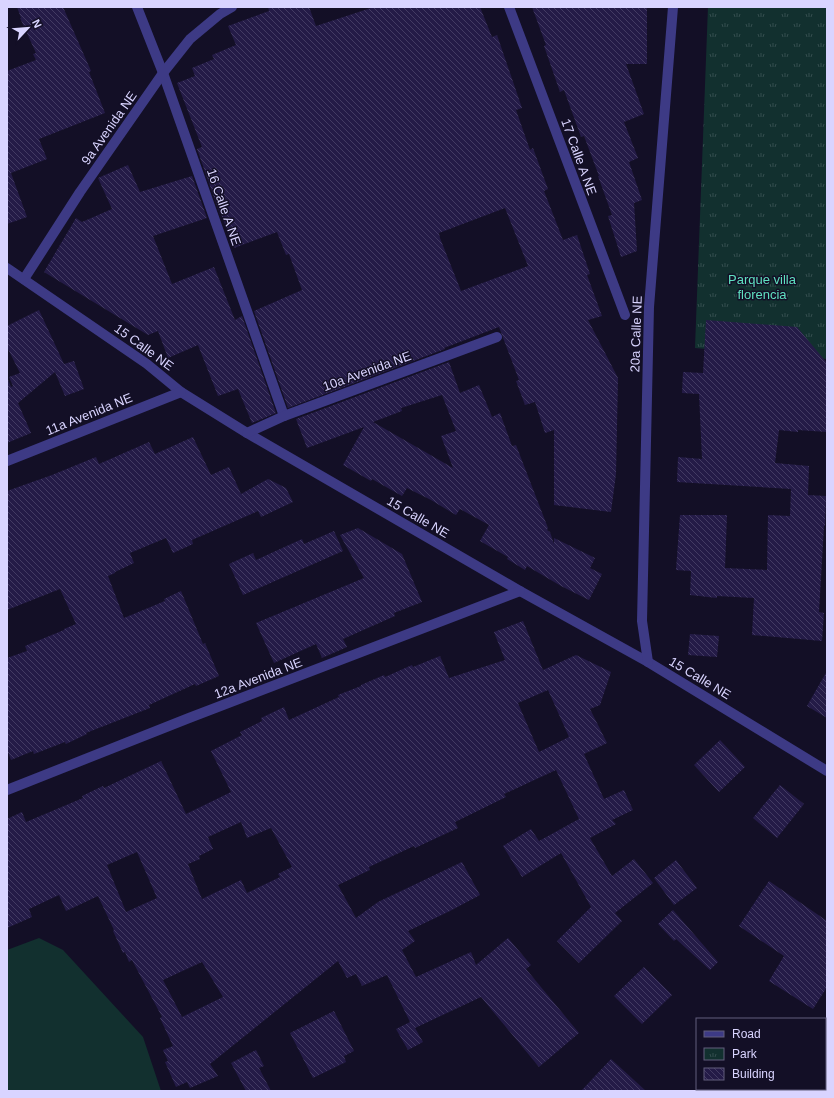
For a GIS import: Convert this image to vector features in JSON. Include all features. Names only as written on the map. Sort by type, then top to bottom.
[{"type":"street","name":"16 Calle A NE","points":[[137,7],[163,73],[284,416]]},
{"type":"street","name":"9a Avenida NE","points":[[24,279],[80,192],[163,73],[190,39],[220,14],[232,7]]},
{"type":"street","name":"17 Calle A NE","points":[[509,7],[625,315]]},
{"type":"street","name":"20a Calle NE","points":[[648,662],[642,621],[649,306],[673,7]]},
{"type":"street","name":"15 Calle NE","points":[[7,268],[147,364],[181,392],[247,433],[520,591],[648,662],[827,771]]},
{"type":"street","name":"10a Avenida NE","points":[[247,433],[284,416],[497,337]]},
{"type":"street","name":"11a Avenida NE","points":[[7,461],[181,392]]},
{"type":"street","name":"12a Avenida NE","points":[[7,790],[189,718],[520,591]]},
{"type":"green space","name":"Parque villa florencia","points":[[708,7],[827,7],[827,359],[695,348]]},
{"type":"green space","points":[[39,938],[63,950],[143,1037],[161,1091],[7,1091],[7,950]]},
{"type":"water","points":[[827,1060],[827,1091],[801,1091],[826,1090]]},
{"type":"building","points":[[17,7],[63,7],[91,71],[89,72],[105,113],[39,139],[47,159],[11,173],[27,217],[7,224],[7,71],[36,60],[33,54],[36,53],[20,18]]},
{"type":"building","points":[[268,7],[309,7],[316,26],[374,7],[480,7],[492,37],[497,35],[522,108],[516,110],[530,150],[533,148],[548,189],[544,191],[563,240],[577,235],[590,274],[587,275],[602,316],[588,320],[618,378],[616,474],[611,512],[554,505],[554,430],[545,433],[535,402],[525,405],[516,381],[519,380],[499,327],[288,408],[254,311],[302,290],[289,254],[286,255],[277,232],[234,248],[220,214],[197,149],[202,147],[177,83],[195,76],[192,68],[214,59],[212,55],[236,45],[228,26],[269,11]],"holes":[[[505,208],[528,266],[461,291],[439,233]]]},
{"type":"building","points":[[532,7],[647,7],[647,64],[626,64],[644,114],[624,122],[638,158],[629,162],[642,200],[634,203],[637,251],[621,257],[608,216],[612,215],[599,176],[584,136],[581,137],[564,90],[560,92],[544,46],[546,45]]},
{"type":"building","points":[[128,165],[140,192],[192,176],[207,218],[153,236],[172,284],[214,267],[235,320],[242,316],[276,413],[252,423],[238,389],[218,396],[198,345],[168,358],[158,331],[148,335],[44,272],[76,218],[82,222],[112,209],[98,178]]},
{"type":"building","points":[[39,310],[64,364],[74,361],[84,389],[65,396],[55,372],[18,403],[31,433],[7,443],[7,377],[11,387],[13,386],[9,377],[20,373],[7,347],[7,326]]},
{"type":"building","points":[[706,320],[797,327],[827,363],[827,432],[798,430],[798,432],[779,430],[775,463],[809,466],[808,495],[826,496],[819,612],[824,613],[822,641],[752,635],[754,598],[717,596],[717,598],[690,595],[691,571],[676,570],[680,515],[727,515],[725,568],[767,570],[768,515],[790,516],[791,489],[677,482],[678,457],[702,459],[699,394],[682,393],[683,372],[703,373]]},
{"type":"building","points":[[449,362],[460,393],[479,385],[492,417],[500,413],[512,446],[516,445],[548,528],[547,530],[550,532],[554,544],[554,538],[595,558],[590,568],[602,574],[589,600],[527,566],[525,570],[507,559],[508,557],[480,541],[489,525],[460,509],[456,515],[407,488],[402,496],[343,465],[364,427],[307,448],[296,419]],"holes":[[[442,395],[456,431],[441,436],[453,468],[373,422],[402,411],[401,408]]]},
{"type":"building","points":[[193,437],[211,475],[229,467],[241,494],[268,479],[286,488],[293,502],[261,517],[258,511],[192,540],[193,544],[173,553],[166,538],[130,553],[134,563],[108,576],[124,618],[165,601],[164,599],[181,591],[203,644],[205,643],[219,676],[196,686],[195,684],[149,705],[150,708],[86,733],[87,734],[66,744],[65,742],[34,754],[33,751],[11,760],[7,750],[7,658],[27,651],[25,646],[76,624],[60,589],[7,610],[7,491],[96,457],[99,464],[149,442],[155,454]]},
{"type":"building","points":[[358,528],[402,554],[422,602],[394,613],[395,616],[343,639],[347,647],[322,658],[316,644],[274,663],[256,623],[364,578],[340,535]]},
{"type":"building","points":[[334,531],[343,551],[243,595],[229,564],[253,553],[256,560],[302,539],[304,544]]},
{"type":"building","points":[[523,621],[543,670],[576,655],[611,672],[600,705],[590,709],[607,743],[584,754],[604,799],[624,790],[633,810],[612,820],[616,824],[590,838],[612,876],[634,859],[653,883],[615,913],[622,921],[579,963],[557,941],[591,907],[561,853],[522,877],[503,846],[531,829],[539,841],[579,819],[556,770],[504,794],[506,797],[455,822],[458,828],[369,867],[370,870],[338,885],[356,918],[378,902],[462,862],[480,895],[408,931],[415,941],[402,950],[416,977],[471,952],[476,965],[508,938],[531,965],[526,969],[579,1033],[539,1067],[481,997],[415,1028],[423,1042],[408,1050],[396,1029],[410,1022],[387,975],[362,986],[356,974],[347,978],[338,961],[210,1064],[218,1076],[190,1088],[187,1082],[176,1087],[165,1062],[168,1061],[163,1050],[173,1046],[160,1018],[162,1017],[132,960],[129,962],[125,952],[123,953],[98,896],[66,911],[59,895],[29,909],[32,917],[7,928],[7,819],[22,812],[26,822],[83,798],[82,796],[103,786],[104,788],[161,761],[186,814],[231,792],[211,751],[242,735],[240,732],[262,721],[261,718],[284,707],[289,720],[339,697],[338,695],[384,675],[385,677],[412,665],[413,667],[440,656],[449,678],[505,660],[494,632]],"holes":[[[548,690],[569,737],[539,752],[518,703]],[[241,822],[247,838],[271,828],[292,867],[278,874],[280,877],[247,893],[241,880],[202,899],[188,864],[200,859],[199,856],[213,849],[208,837]],[[137,852],[157,898],[126,912],[107,865]],[[202,962],[223,997],[182,1017],[163,980]]]},
{"type":"building","points":[[690,634],[719,636],[717,657],[688,655]]},
{"type":"building","points":[[827,671],[827,718],[807,706]]},
{"type":"building","points":[[720,740],[745,767],[719,792],[694,765]]},
{"type":"building","points":[[780,785],[804,804],[777,838],[753,818]]},
{"type":"building","points":[[676,860],[697,888],[674,905],[654,878]]},
{"type":"building","points":[[769,881],[827,921],[827,987],[813,1009],[769,981],[784,956],[739,926]]},
{"type":"building","points":[[673,910],[718,962],[710,970],[676,939],[674,941],[658,924]]},
{"type":"building","points":[[644,967],[672,995],[642,1024],[614,996]]},
{"type":"building","points":[[334,1011],[354,1051],[344,1056],[346,1062],[313,1078],[290,1033]]},
{"type":"building","points":[[256,1050],[264,1066],[259,1068],[271,1091],[246,1091],[231,1063]]},
{"type":"building","points":[[611,1059],[646,1091],[581,1091]]}]
